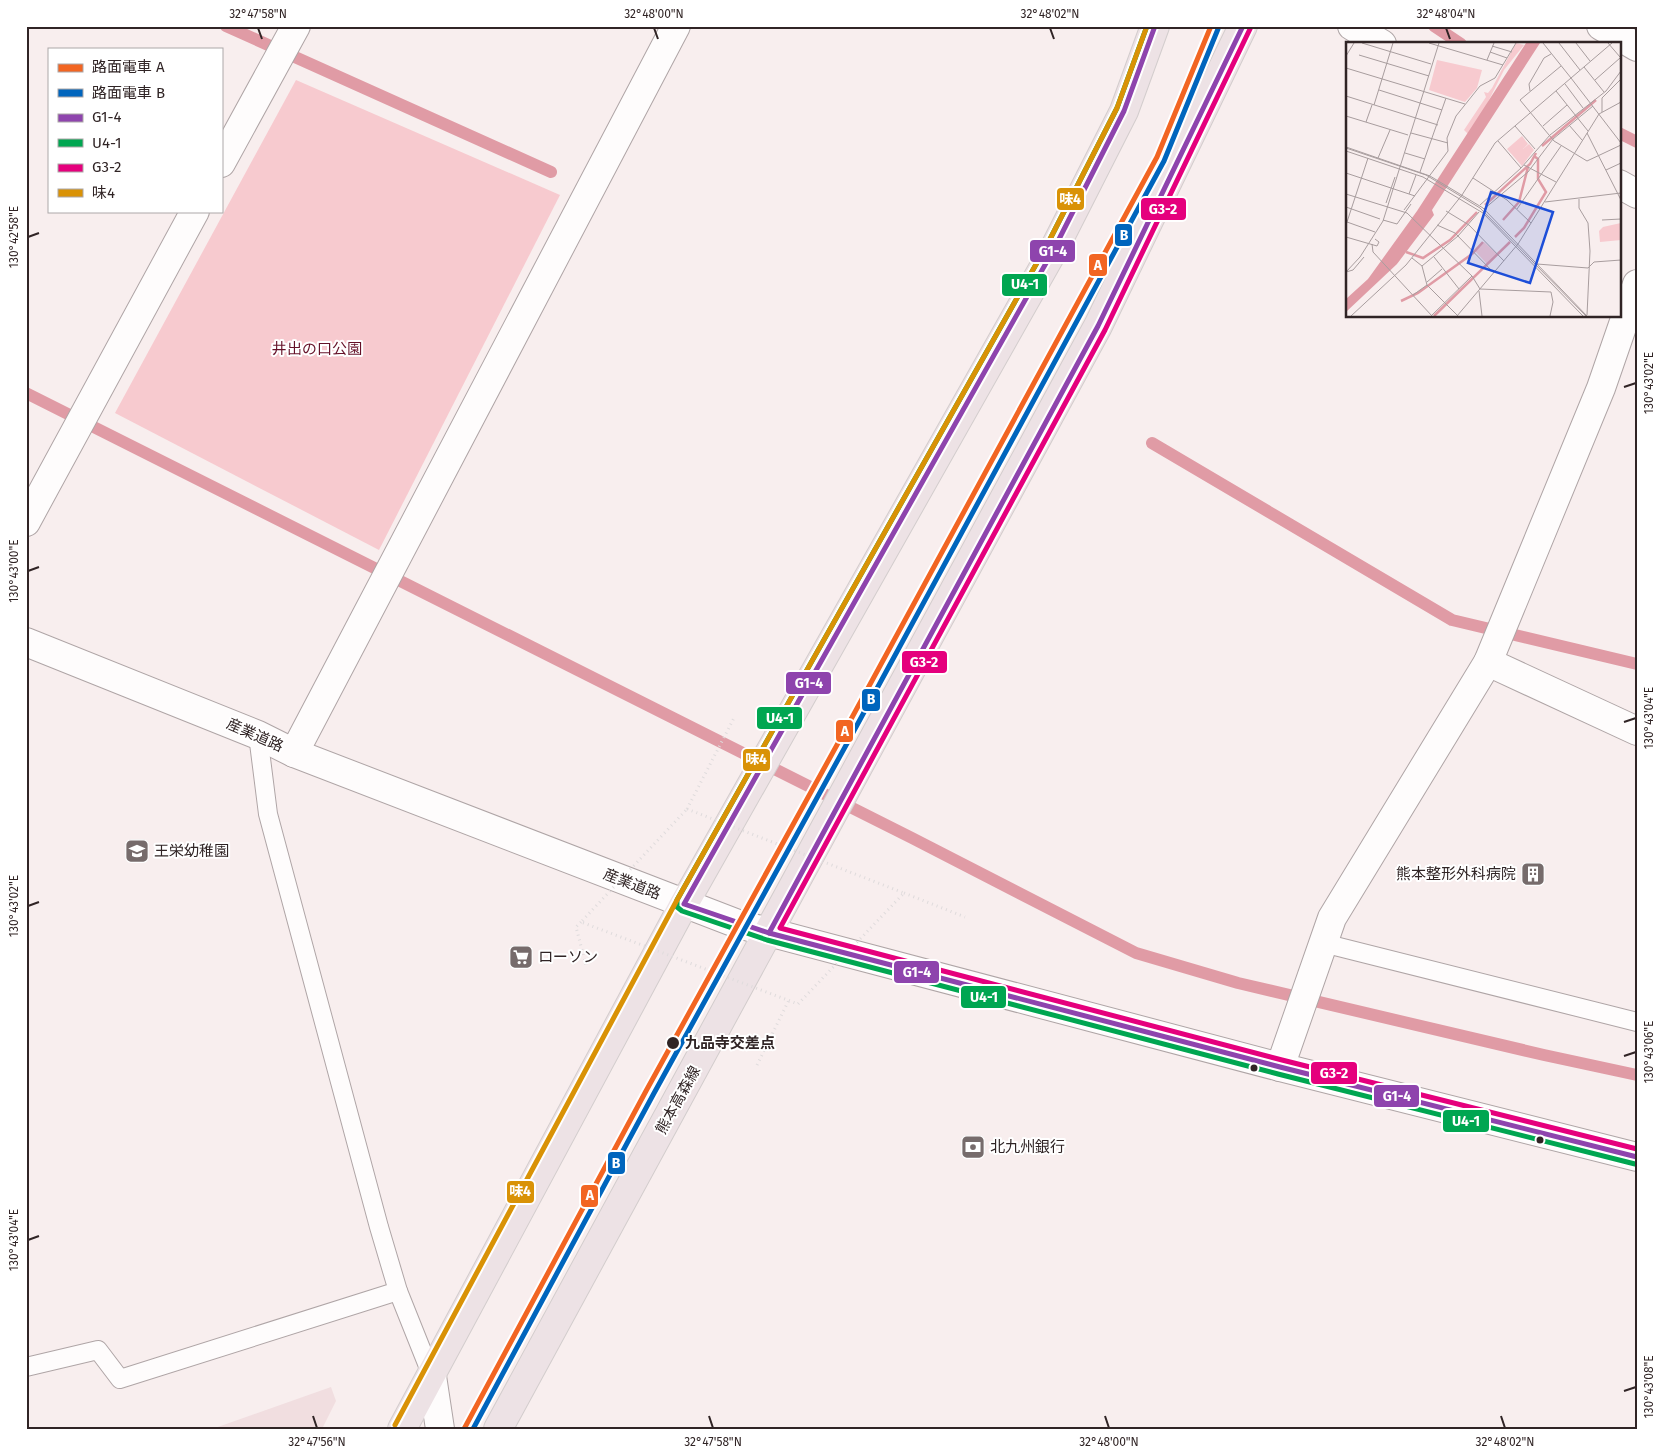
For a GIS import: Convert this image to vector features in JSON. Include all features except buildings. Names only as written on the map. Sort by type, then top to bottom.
[{"type":"main road","points":[[402,1429],[684,904],[1054,249],[1124,110],[1155,26]]},
{"type":"main road","name":"熊本高森線","points":[[498,1429],[1098,326],[1243,26]]},
{"type":"street","points":[[222,161],[296,26]]},
{"type":"street","points":[[294,753],[676,26]]},
{"type":"street","points":[[1352,26],[1379,42]]},
{"type":"street","points":[[1600,26],[1637,47]]},
{"type":"street","points":[[1620,185],[1637,194]]},
{"type":"street","points":[[26,522],[194,212]]},
{"type":"street","points":[[1280,1068],[1332,918],[1489,660],[1601,388],[1637,284]]},
{"type":"street","name":"産業道路","points":[[26,642],[258,735],[294,753],[684,904],[769,933],[1280,1068],[1637,1157]]},
{"type":"street","points":[[1489,660],[1637,731]]},
{"type":"street","points":[[432,1376],[440,1429]]},
{"type":"lane","points":[[258,735],[268,814],[398,1291],[432,1376]]},
{"type":"lane","points":[[1323,943],[1637,1022]]},
{"type":"lane","points":[[26,1368],[98,1350],[120,1379],[398,1291]]},
{"type":"path","points":[[586,965],[576,928],[687,809],[735,716]]},
{"type":"path","points":[[687,809],[965,917]]},
{"type":"path","points":[[581,922],[798,1004],[904,893]]},
{"type":"path","points":[[757,1065],[789,1000]]},
{"type":"shaded area","points":[[331,1387],[336,1401],[322,1429],[212,1429]]},
{"type":"green space","name":"井出の口公園","points":[[296,80],[560,195],[379,550],[115,413]]},
{"type":"waterway","points":[[226,26],[551,172]]},
{"type":"waterway","points":[[1434,26],[1458,42]]},
{"type":"waterway","points":[[1620,134],[1637,142]]},
{"type":"waterway","points":[[26,393],[912,838],[1136,953],[1238,983],[1637,1075]]},
{"type":"waterway","points":[[1152,443],[1452,620],[1637,664]]},
{"type":"tram line","name":"A","points":[[464,1429],[646,1091],[1157,157],[1211,26]]},
{"type":"tram line","name":"B","points":[[473,1429],[653,1095],[1164,161],[1218,29]]},
{"type":"transit line","name":"U4-1","points":[[1147,26],[1117,108],[1047,245],[677,900],[677,907],[682,911],[767,940],[1278,1074],[1635,1164]]},
{"type":"transit line","name":"味4","points":[[395,1425],[677,900],[1047,245],[1117,108],[1147,26]]},
{"type":"transit line","name":"G1-4","points":[[1155,26],[1124,111],[1054,249],[684,904],[769,933],[1280,1067],[1637,1157]]},
{"type":"transit line","name":"G1-4","points":[[769,933],[1098,326],[1243,26]]},
{"type":"transit line","name":"G3-2","points":[[1250,29],[1105,330],[780,928],[1282,1060],[1637,1149]]},
{"type":"place","name":"王栄幼稚園","points":[[137,851]]},
{"type":"place","name":"熊本整形外科病院","points":[[1533,874]]},
{"type":"place","name":"ローソン","points":[[521,957]]},
{"type":"place","name":"九品寺交差点","points":[[673,1043]]},
{"type":"place","name":"北九州銀行","points":[[973,1147]]}]
